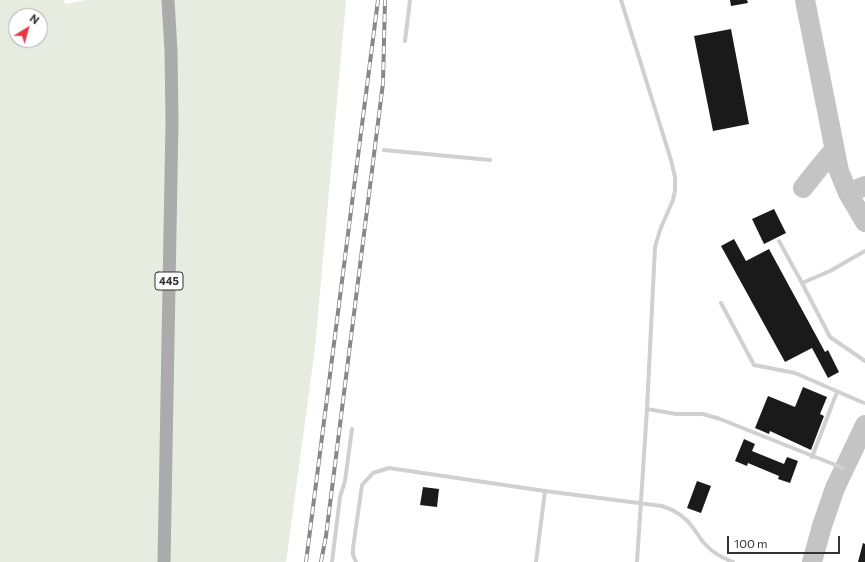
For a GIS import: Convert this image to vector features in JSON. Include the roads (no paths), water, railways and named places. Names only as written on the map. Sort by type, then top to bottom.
[{"type":"main road","name":"445","points":[[164,562],[172,121],[171,51],[168,0]]},
{"type":"lane","points":[[405,41],[410,0]]},
{"type":"lane","points":[[621,0],[675,177],[673,200],[660,230],[655,247],[647,409],[637,562]]},
{"type":"lane","points":[[384,150],[490,160]]},
{"type":"lane","points":[[779,241],[830,337],[865,362]]},
{"type":"lane","points":[[802,283],[830,271],[865,252]]},
{"type":"lane","points":[[721,303],[754,365],[796,373],[837,392],[849,395],[864,403]]},
{"type":"lane","points":[[812,457],[837,392]]},
{"type":"lane","points":[[647,409],[676,414],[703,414],[720,419],[812,457],[843,468]]},
{"type":"lane","points":[[332,562],[340,497],[345,481],[352,429]]},
{"type":"lane","points":[[356,562],[353,555],[353,548],[362,485],[369,476],[378,470],[389,468],[545,491],[662,506],[681,515],[695,529],[706,546],[715,554],[733,562]]},
{"type":"lane","points":[[536,562],[545,491]]},
{"type":"railway","points":[[306,562],[378,0]]},
{"type":"railway","points":[[321,562],[326,536],[383,83],[385,0]]}]
